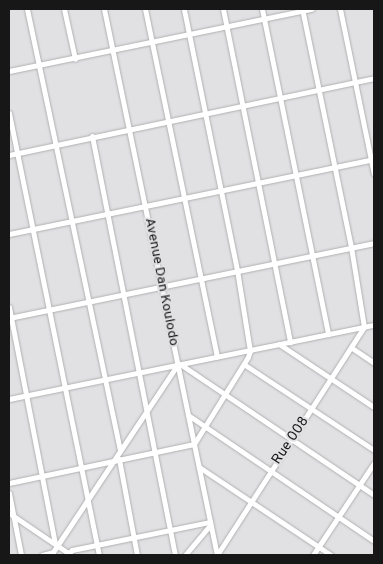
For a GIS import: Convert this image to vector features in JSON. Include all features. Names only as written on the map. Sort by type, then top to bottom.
[{"type":"street","points":[[27,9],[53,145],[120,450]]},
{"type":"street","points":[[64,9],[75,59]]},
{"type":"street","name":"Avenue Dan Koulodo","points":[[104,9],[147,207],[217,555]]},
{"type":"street","points":[[145,9],[169,119],[199,278],[217,357]]},
{"type":"street","points":[[9,483],[194,444],[245,365],[250,351],[237,270],[184,9]]},
{"type":"street","points":[[223,9],[243,104],[256,183],[290,342]]},
{"type":"street","points":[[262,9],[328,334]]},
{"type":"street","points":[[9,71],[312,9]]},
{"type":"street","points":[[340,9],[373,159],[374,174]]},
{"type":"street","points":[[302,10],[351,247],[364,327]]},
{"type":"street","points":[[9,154],[129,127],[374,78]]},
{"type":"street","points":[[9,113],[34,228],[66,387],[86,503],[98,555]]},
{"type":"street","points":[[92,136],[122,294],[157,453],[175,555]]},
{"type":"street","points":[[9,234],[71,220],[183,200],[221,190],[373,159]]},
{"type":"street","points":[[10,317],[312,254],[374,243]]},
{"type":"street","points":[[9,307],[56,545]]},
{"type":"street","points":[[9,398],[374,325]]},
{"type":"street","name":"Rue 008","points":[[217,555],[364,327]]},
{"type":"street","points":[[279,344],[374,407]]},
{"type":"street","points":[[352,348],[374,363]]},
{"type":"street","points":[[179,365],[374,495]]},
{"type":"street","points":[[42,555],[52,554],[56,545],[116,460],[120,450],[179,365]]},
{"type":"street","points":[[245,365],[374,450]]},
{"type":"street","points":[[188,415],[204,428],[374,541]]},
{"type":"street","points":[[116,460],[137,555]]},
{"type":"street","points":[[312,555],[374,463]]},
{"type":"street","points":[[198,467],[331,555]]},
{"type":"street","points":[[9,493],[11,515],[21,555]]},
{"type":"street","points":[[11,515],[69,555],[97,546],[170,530],[210,524]]},
{"type":"street","points":[[185,555],[210,524]]}]
